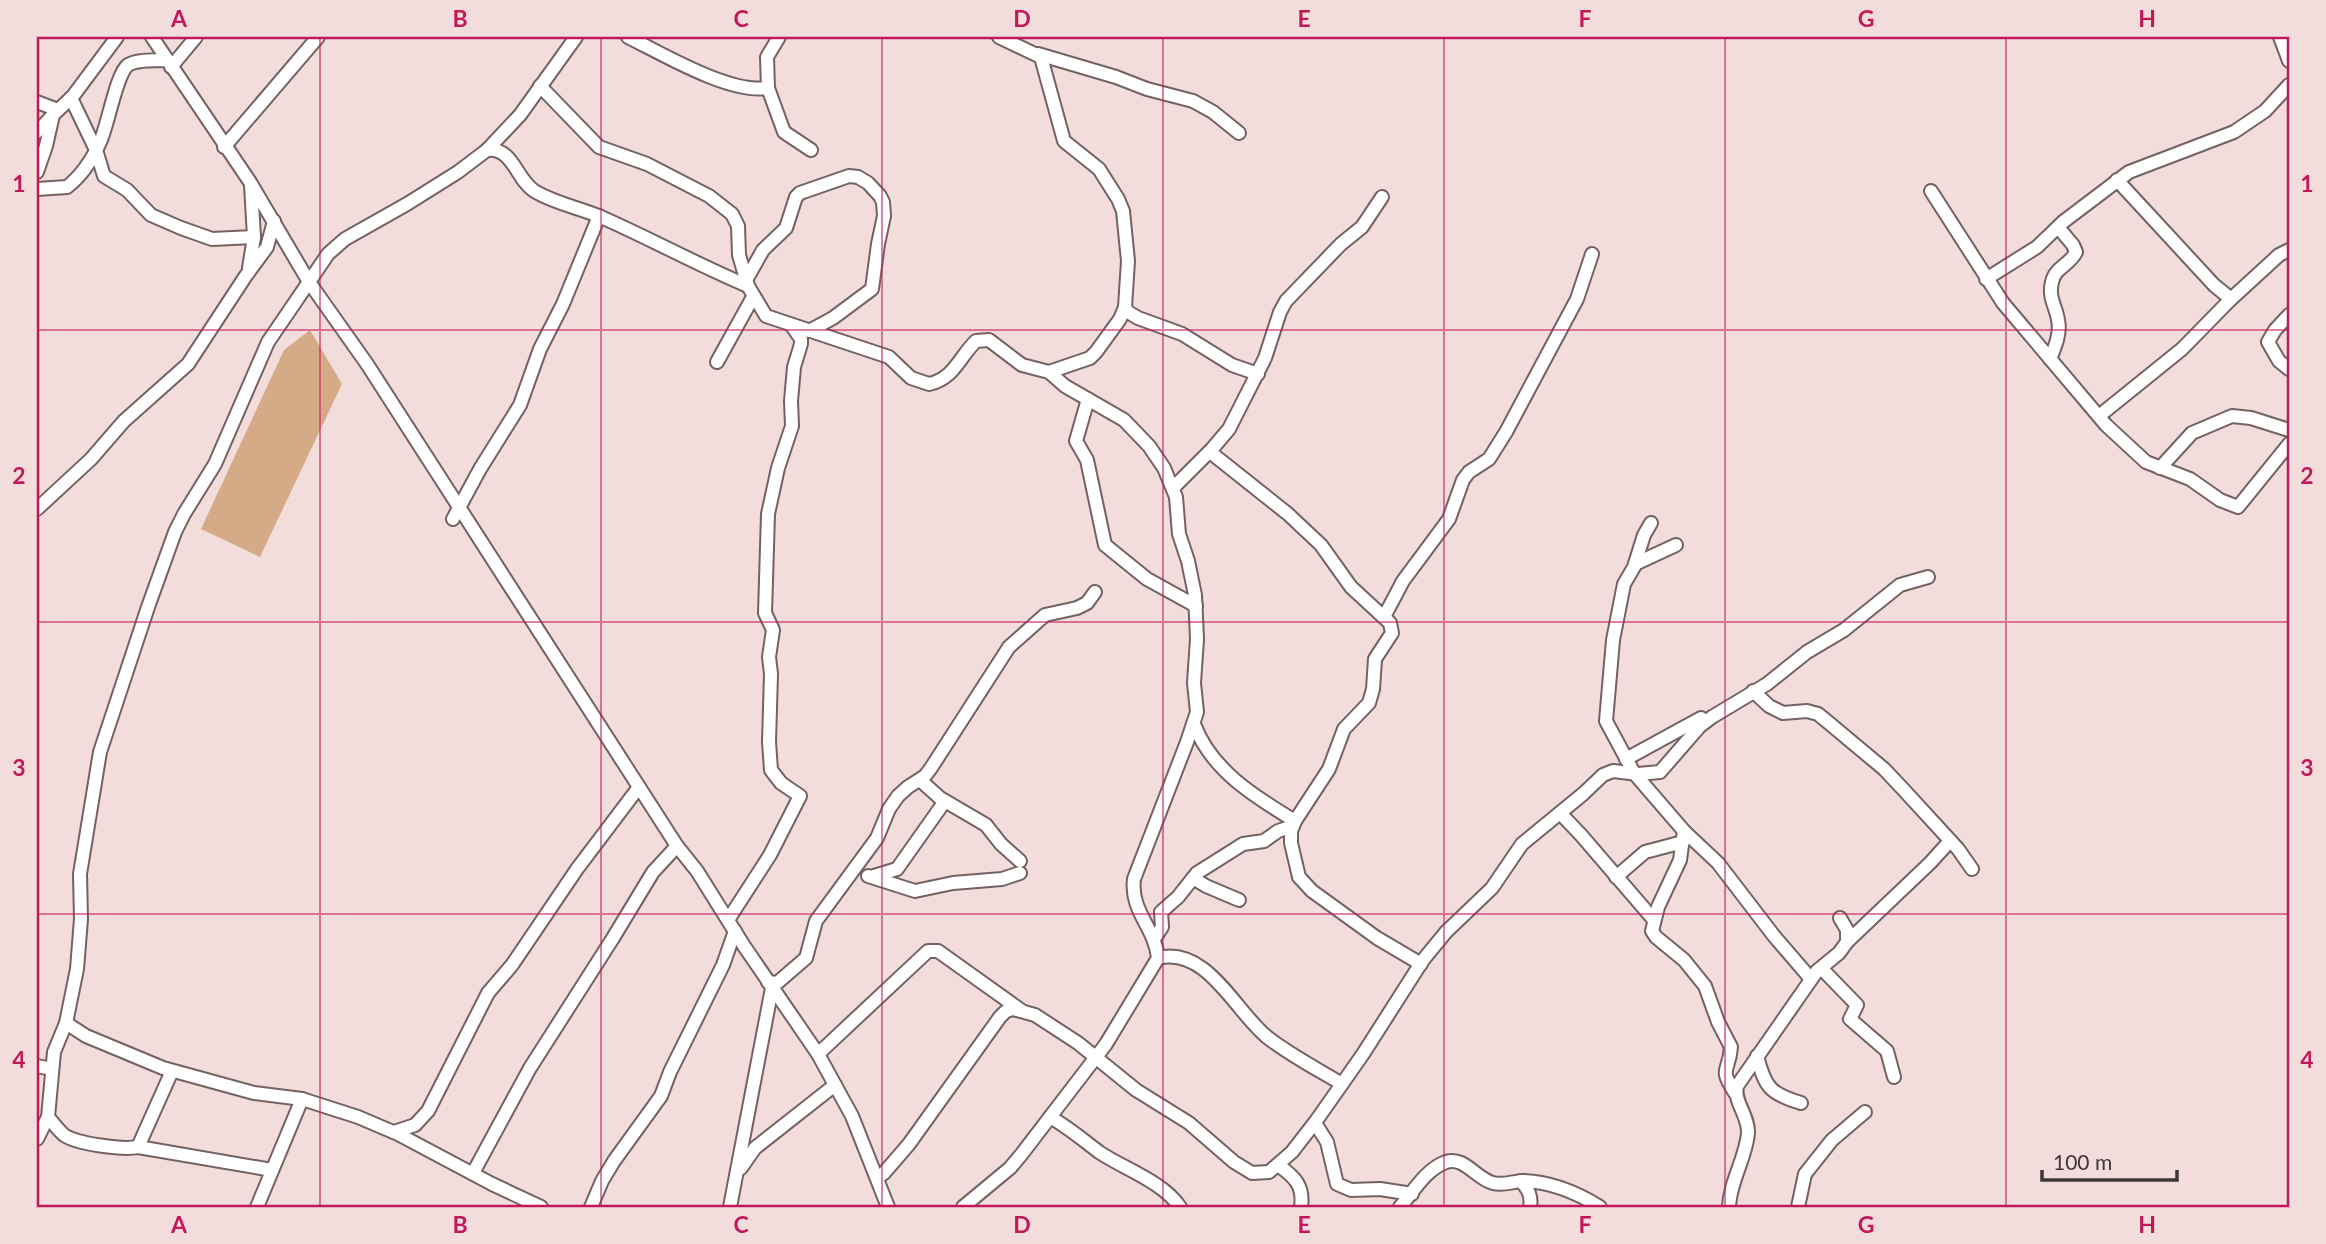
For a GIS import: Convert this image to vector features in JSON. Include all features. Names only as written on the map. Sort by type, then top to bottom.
[{"type":"street","points":[[37,132],[71,98],[117,37]]},
{"type":"street","points":[[152,37],[251,185],[309,282],[367,364],[456,513],[818,1054],[852,1116],[888,1207]]},
{"type":"street","points":[[37,189],[67,187],[96,150],[125,68],[133,63],[169,63],[196,37]]},
{"type":"street","points":[[224,148],[318,37]]},
{"type":"street","points":[[37,1139],[48,1117],[54,1052],[66,1023],[77,969],[81,938],[82,858],[100,752],[161,569],[184,514],[215,464],[268,342],[328,254],[345,239],[417,198],[486,150],[520,115],[576,37]]},
{"type":"street","points":[[628,37],[676,61],[742,88],[768,88]]},
{"type":"street","points":[[779,37],[767,57],[768,88],[782,129],[811,150]]},
{"type":"street","points":[[999,37],[1038,54],[1193,101],[1213,112],[1239,133]]},
{"type":"street","points":[[2280,37],[2289,61]]},
{"type":"street","points":[[1038,54],[1045,65],[1064,141],[1099,169],[1118,199],[1123,211],[1128,261],[1125,307],[1120,319],[1090,358],[1049,372]]},
{"type":"street","points":[[1986,279],[2037,247],[2058,227],[2129,172],[2234,132],[2265,111],[2289,85]]},
{"type":"street","points":[[540,86],[599,147],[647,164],[709,197],[732,214],[738,226],[739,255],[749,287],[766,316],[889,357],[911,378],[929,384],[948,375],[962,361],[973,344],[981,339],[989,340],[1022,365],[1049,372],[1065,386],[1124,420],[1149,446],[1164,468],[1173,488],[1179,534],[1188,561],[1196,606],[1194,683],[1197,704],[1194,724],[1134,879],[1132,891],[1135,905],[1154,939],[1158,958],[1096,1057],[1050,1117],[1010,1168],[963,1207]]},
{"type":"street","points":[[71,98],[96,150],[104,176],[127,190],[151,215],[212,239],[254,237]]},
{"type":"street","points":[[37,102],[55,113]]},
{"type":"street","points":[[37,172],[55,113]]},
{"type":"street","points":[[486,150],[503,152],[535,192],[598,216],[749,287]]},
{"type":"street","points":[[2129,192],[2146,166]]},
{"type":"street","points":[[717,362],[763,250],[786,228],[791,209],[800,193],[849,176],[858,177],[883,202],[884,216],[872,289],[833,318],[809,331]]},
{"type":"street","points":[[2118,180],[2214,285],[2231,299]]},
{"type":"street","points":[[247,273],[254,237],[251,185]]},
{"type":"street","points":[[1931,191],[1986,279],[2099,416],[2140,456],[2160,468],[2190,479],[2220,500],[2238,506],[2289,444]]},
{"type":"street","points":[[1173,488],[1229,429],[1258,374],[1286,301],[1341,244],[1362,227],[1382,197]]},
{"type":"street","points":[[456,513],[520,405],[540,349],[563,304],[598,216]]},
{"type":"street","points":[[37,509],[91,458],[124,421],[188,364],[267,247],[274,221]]},
{"type":"street","points":[[2050,359],[2059,328],[2058,317],[2050,300],[2052,281],[2057,270],[2073,258],[2076,252],[2058,227]]},
{"type":"street","points":[[2099,416],[2182,349],[2231,299],[2279,255],[2289,250]]},
{"type":"street","points":[[1384,617],[1402,582],[1449,519],[1463,480],[1469,471],[1489,459],[1506,432],[1577,299],[1592,254]]},
{"type":"street","points":[[1125,307],[1128,313],[1182,334],[1232,365],[1258,374]]},
{"type":"street","points":[[2289,315],[2268,342],[2279,361],[2289,369]]},
{"type":"street","points":[[592,1207],[602,1181],[614,1161],[661,1096],[670,1072],[723,965],[731,925],[800,796],[781,783],[771,770],[769,657],[773,630],[765,613],[768,514],[778,468],[792,426],[794,367],[801,344],[792,326]]},
{"type":"street","points":[[1088,399],[1076,441],[1087,460],[1105,545],[1147,579],[1196,606]]},
{"type":"street","points":[[2160,468],[2192,433],[2232,416],[2243,416],[2289,430]]},
{"type":"street","points":[[1210,452],[1289,514],[1314,538],[1351,587],[1390,623],[1392,633],[1376,659],[1369,703],[1344,729],[1329,769],[1294,824],[1291,843],[1299,877],[1312,891],[1377,938],[1420,964]]},
{"type":"street","points":[[1651,523],[1624,584],[1615,629],[1606,721],[1634,773],[1684,837],[1718,863],[1811,979]]},
{"type":"street","points":[[1635,564],[1676,545]]},
{"type":"street","points":[[818,1054],[928,951],[938,951],[1022,1011],[1064,1033],[1136,1090],[1189,1123],[1245,1170],[1262,1174],[1278,1166],[1315,1123],[1420,964],[1446,932],[1492,888],[1522,844],[1603,775],[1613,771],[1660,772],[1700,726],[1767,684],[1807,652],[1844,630],[1900,585],[1928,577]]},
{"type":"street","points":[[770,985],[777,983],[804,961],[816,921],[877,838],[889,809],[898,796],[931,768],[1009,647],[1045,615],[1077,608],[1087,603],[1094,592]]},
{"type":"street","points":[[1754,691],[1769,706],[1783,713],[1818,714],[1884,769],[1972,869]]},
{"type":"street","points":[[1626,759],[1682,730],[1718,707],[1735,702]]},
{"type":"street","points":[[1194,724],[1203,744],[1228,776],[1294,824]]},
{"type":"street","points":[[868,876],[915,891],[953,883],[1002,879],[1020,867],[986,825],[945,801],[920,780]]},
{"type":"street","points":[[394,1132],[415,1125],[428,1111],[484,1000],[512,965],[576,869],[639,787]]},
{"type":"street","points":[[844,884],[897,869],[945,801]]},
{"type":"street","points":[[1560,813],[1654,920]]},
{"type":"street","points":[[1154,939],[1162,927],[1161,912],[1178,897],[1197,873],[1243,844],[1264,841],[1294,824]]},
{"type":"street","points":[[1616,877],[1645,852],[1684,837]]},
{"type":"street","points":[[1684,837],[1680,860],[1654,920],[1653,931],[1656,937],[1684,960],[1705,986],[1718,1023],[1731,1047],[1725,1078],[1747,1120],[1748,1136],[1732,1182],[1728,1207]]},
{"type":"street","points":[[1735,1093],[1739,1080],[1811,979],[1950,841]]},
{"type":"street","points":[[473,1173],[530,1068],[614,939],[653,872],[677,846]]},
{"type":"street","points":[[1193,878],[1239,900]]},
{"type":"street","points":[[1840,918],[1847,930],[1847,942]]},
{"type":"street","points":[[1158,958],[1171,954],[1212,976],[1267,1037],[1342,1084]]},
{"type":"street","points":[[1821,968],[1856,1003],[1857,1007],[1850,1019],[1887,1051],[1894,1077]]},
{"type":"street","points":[[730,1207],[770,985]]},
{"type":"street","points":[[877,1178],[909,1144],[1000,1017],[1006,1011],[1022,1011]]},
{"type":"street","points":[[66,1023],[101,1043],[172,1071],[254,1094],[302,1098],[358,1117],[394,1132],[541,1207]]},
{"type":"street","points":[[1757,1056],[1768,1087],[1783,1097],[1801,1102]]},
{"type":"street","points":[[37,1066],[52,1069]]},
{"type":"street","points":[[138,1147],[172,1071]]},
{"type":"street","points":[[736,1178],[755,1148],[835,1085]]},
{"type":"street","points":[[257,1207],[302,1098]]},
{"type":"street","points":[[1798,1207],[1805,1174],[1832,1140],[1865,1112]]},
{"type":"street","points":[[48,1117],[65,1136],[96,1144],[130,1149],[138,1147],[272,1170]]},
{"type":"street","points":[[1050,1117],[1101,1153],[1165,1192],[1180,1207]]},
{"type":"street","points":[[1315,1123],[1327,1142],[1337,1184],[1351,1191],[1380,1189],[1412,1194]]},
{"type":"street","points":[[1400,1207],[1429,1173],[1451,1161],[1467,1166],[1486,1181],[1499,1185],[1521,1181],[1561,1187],[1600,1207]]},
{"type":"street","points":[[1278,1166],[1292,1175],[1299,1184],[1303,1193],[1301,1207]]},
{"type":"street","points":[[1521,1181],[1528,1190],[1530,1207]]},
{"type":"shaded area","points":[[310,330],[342,384],[260,557],[201,529],[284,350]]}]
